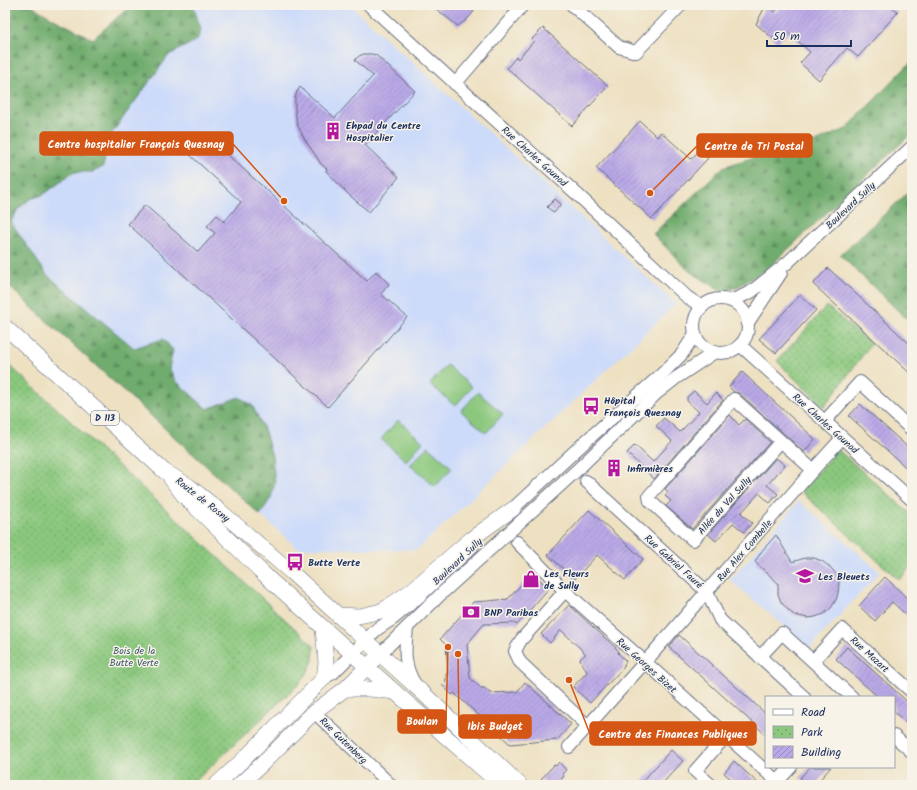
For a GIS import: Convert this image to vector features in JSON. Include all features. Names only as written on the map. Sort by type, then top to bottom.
[{"type":"main road","name":"D 113","points":[[5,327],[164,471]]},
{"type":"main road","name":"Route de Rosny","points":[[164,471],[189,486],[220,511],[291,572],[365,641]]},
{"type":"main road","name":"Route de Rosny","points":[[164,471],[184,496],[249,561],[352,654]]},
{"type":"main road","points":[[338,615],[359,616],[381,611],[388,607],[411,591],[470,539],[513,510]]},
{"type":"main road","points":[[323,628],[326,663],[324,678]]},
{"type":"main road","name":"D 113","points":[[365,641],[421,691],[520,785]]},
{"type":"main road","name":"D 113","points":[[352,654],[501,785]]},
{"type":"main road","name":"Boulevard Sully","points":[[239,785],[314,712],[345,689],[380,654]]},
{"type":"main road","name":"Boulevard Sully","points":[[216,785],[246,757],[324,678]]},
{"type":"main road","points":[[345,689],[370,689],[395,692]]},
{"type":"street","name":"Rue Charles Gounod","points":[[369,5],[579,196],[687,297],[702,307]]},
{"type":"street","points":[[455,84],[523,5]]},
{"type":"street","points":[[572,5],[619,47],[636,52],[681,5]]},
{"type":"street","name":"Boulevard Sully","points":[[787,262],[912,147]]},
{"type":"street","points":[[731,301],[751,292],[787,262]]},
{"type":"street","points":[[747,324],[787,262]]},
{"type":"street","points":[[723,299],[731,301],[742,310],[746,316],[747,331],[744,339],[740,345],[733,350],[715,352],[709,350],[703,346],[695,334],[694,327],[697,313],[708,302],[723,299]]},
{"type":"street","name":"Boulevard Sully","points":[[324,678],[333,673],[376,630],[394,618],[420,596],[587,440],[663,373],[682,354],[695,334]]},
{"type":"street","name":"Rue Charles Gounod","points":[[740,345],[912,500]]},
{"type":"street","name":"Boulevard Sully","points":[[380,654],[440,594],[576,471],[657,393],[676,378],[715,352]]},
{"type":"street","points":[[825,421],[860,382],[912,430]]},
{"type":"street","name":"Allée du Val Sully","points":[[781,441],[693,540],[650,500],[649,496],[734,400],[781,441],[813,470]]},
{"type":"street","name":"Rue Alex Combelle","points":[[569,747],[842,438]]},
{"type":"street","name":"Rue Gabriel Fauré","points":[[586,482],[707,592],[720,620],[803,696]]},
{"type":"street","name":"Rue Georges Bizet","points":[[517,542],[565,591],[779,783]]},
{"type":"street","points":[[565,591],[521,640],[515,651],[520,662],[588,726]]},
{"type":"street","points":[[407,628],[405,647],[408,670],[410,676],[421,691]]},
{"type":"street","name":"Rue Mozart","points":[[813,661],[842,629],[912,692]]},
{"type":"street","points":[[760,657],[782,633],[851,696]]},
{"type":"street","name":"Rue Gutenberg","points":[[314,712],[391,785]]},
{"type":"street","points":[[711,785],[695,771],[726,736]]},
{"type":"street","points":[[895,737],[912,752]]},
{"type":"street","points":[[779,783],[790,768]]},
{"type":"shaded area","points":[[131,5],[350,5],[676,304],[417,550],[297,548],[5,283],[5,120]]},
{"type":"shaded area","name":"Les Bleuets","points":[[799,501],[880,572],[810,648],[730,580]]},
{"type":"green space","points":[[5,5],[30,5],[93,39],[131,5],[193,5],[201,29],[197,40],[169,55],[109,137],[103,167],[93,172],[74,172],[43,195],[30,199],[18,209],[11,222],[47,275],[134,348],[163,339],[173,350],[169,368],[176,381],[207,409],[239,397],[252,405],[264,429],[272,456],[275,482],[271,498],[260,515],[5,283]]},
{"type":"green space","points":[[912,61],[912,133],[766,270],[735,288],[722,291],[689,271],[653,234],[723,167],[784,147],[815,142],[846,129]]},
{"type":"green space","points":[[912,189],[912,324],[840,255]]},
{"type":"green space","points":[[827,306],[871,344],[824,407],[777,361]]},
{"type":"green space","name":"Bois de la Butte Verte","points":[[5,361],[314,646],[313,661],[304,679],[191,785],[5,785]]},
{"type":"green space","points":[[447,365],[472,387],[455,406],[430,384]]},
{"type":"green space","points":[[478,392],[503,414],[486,433],[461,411]]},
{"type":"green space","points":[[398,420],[423,442],[406,461],[381,439]]},
{"type":"green space","points":[[428,446],[452,468],[435,487],[410,465]]},
{"type":"green space","points":[[837,449],[912,515],[912,566],[899,580],[801,492]]},
{"type":"building","points":[[431,5],[477,5],[472,14],[458,26]]},
{"type":"building","points":[[766,5],[775,12],[782,5],[890,5],[898,12],[858,57],[847,48],[819,80],[800,63],[810,52],[789,33],[777,42],[756,24]]},
{"type":"building","points":[[543,28],[608,86],[572,126],[507,68],[516,57],[518,59],[534,41],[532,39]]},
{"type":"building","name":"Ehpad du Centre Hospitalier","points":[[364,54],[376,55],[415,91],[365,145],[399,177],[369,212],[348,194],[326,171],[327,169],[321,164],[304,138],[297,124],[295,110],[295,98],[300,87],[335,118],[373,76],[355,60]]},
{"type":"building","points":[[640,121],[657,137],[661,132],[691,159],[699,151],[708,158],[652,219],[596,168]]},
{"type":"building","points":[[207,136],[367,281],[376,271],[389,284],[381,294],[407,317],[328,407],[128,224],[145,205],[198,252],[215,233],[207,226],[217,215],[224,222],[241,202],[190,155]]},
{"type":"building","points":[[555,199],[561,204],[554,213],[547,207]]},
{"type":"building","points":[[828,268],[912,346],[912,375],[813,284]]},
{"type":"building","points":[[800,295],[816,310],[776,353],[759,339]]},
{"type":"building","points":[[742,372],[815,439],[804,452],[739,393],[734,392],[729,387]]},
{"type":"building","points":[[694,391],[707,403],[716,393],[723,400],[654,479],[627,453],[635,445],[653,462],[672,441],[656,426],[664,418],[680,432],[699,412],[687,401],[687,397]]},
{"type":"building","points":[[860,404],[912,451],[912,473],[849,416]]},
{"type":"building","points":[[730,415],[739,425],[745,419],[770,442],[692,529],[666,506],[671,501],[665,496],[668,492],[665,489]]},
{"type":"building","points":[[776,458],[785,465],[767,485],[778,494],[770,503],[759,493],[741,513],[752,523],[744,532],[733,523],[716,541],[708,534]]},
{"type":"building","points":[[589,510],[643,559],[625,580],[597,555],[575,579],[548,555]]},
{"type":"building","points":[[776,535],[792,562],[805,558],[814,558],[822,561],[837,575],[839,583],[836,600],[831,608],[824,614],[808,618],[794,615],[781,602],[778,594],[778,583],[755,562],[761,552]]},
{"type":"building","points":[[532,573],[549,588],[517,625],[514,623],[484,624],[467,644],[470,678],[482,689],[483,687],[490,693],[517,692],[525,682],[571,724],[557,740],[510,744],[454,693],[452,695],[442,685],[446,681],[446,674],[448,674],[446,645],[440,639],[473,602],[508,599]]},
{"type":"building","points":[[885,577],[912,603],[912,620],[892,602],[875,621],[859,606]]},
{"type":"building","points":[[569,605],[616,648],[619,652],[618,653],[626,661],[624,667],[590,703],[573,687],[587,672],[580,659],[586,654],[561,630],[550,643],[541,634]]},
{"type":"building","points":[[679,635],[765,713],[765,734],[669,647]]},
{"type":"building","points":[[847,647],[912,706],[912,728],[895,713],[895,696],[877,696],[836,659]]},
{"type":"building","points":[[671,750],[683,761],[661,785],[639,785]]},
{"type":"building","points":[[734,761],[760,785],[738,785],[724,773]]},
{"type":"building","points":[[559,762],[566,770],[562,774],[564,776],[556,785],[547,785],[541,779],[554,765],[556,766]]},
{"type":"building","points":[[809,768],[830,768],[815,785],[808,785],[800,778]]},
{"type":"place","name":"Ehpad du Centre Hospitalier","points":[[333,131]]},
{"type":"place","name":"Centre de Tri Postal","points":[[650,193]]},
{"type":"place","name":"Centre hospitalier François Quesnay","points":[[284,201]]},
{"type":"place","name":"Hôpital François Quesnay","points":[[591,406]]},
{"type":"place","name":"Infirmières","points":[[614,468]]},
{"type":"place","name":"Butte Verte","points":[[295,562]]},
{"type":"place","name":"Les Bleuets","points":[[805,576]]},
{"type":"place","name":"Les Fleurs de Sully","points":[[531,579]]},
{"type":"place","name":"BNP Paribas","points":[[471,612]]},
{"type":"place","name":"Boulan","points":[[448,647]]},
{"type":"place","name":"Ibis Budget","points":[[458,654]]},
{"type":"place","name":"Centre des Finances Publiques","points":[[569,680]]}]
